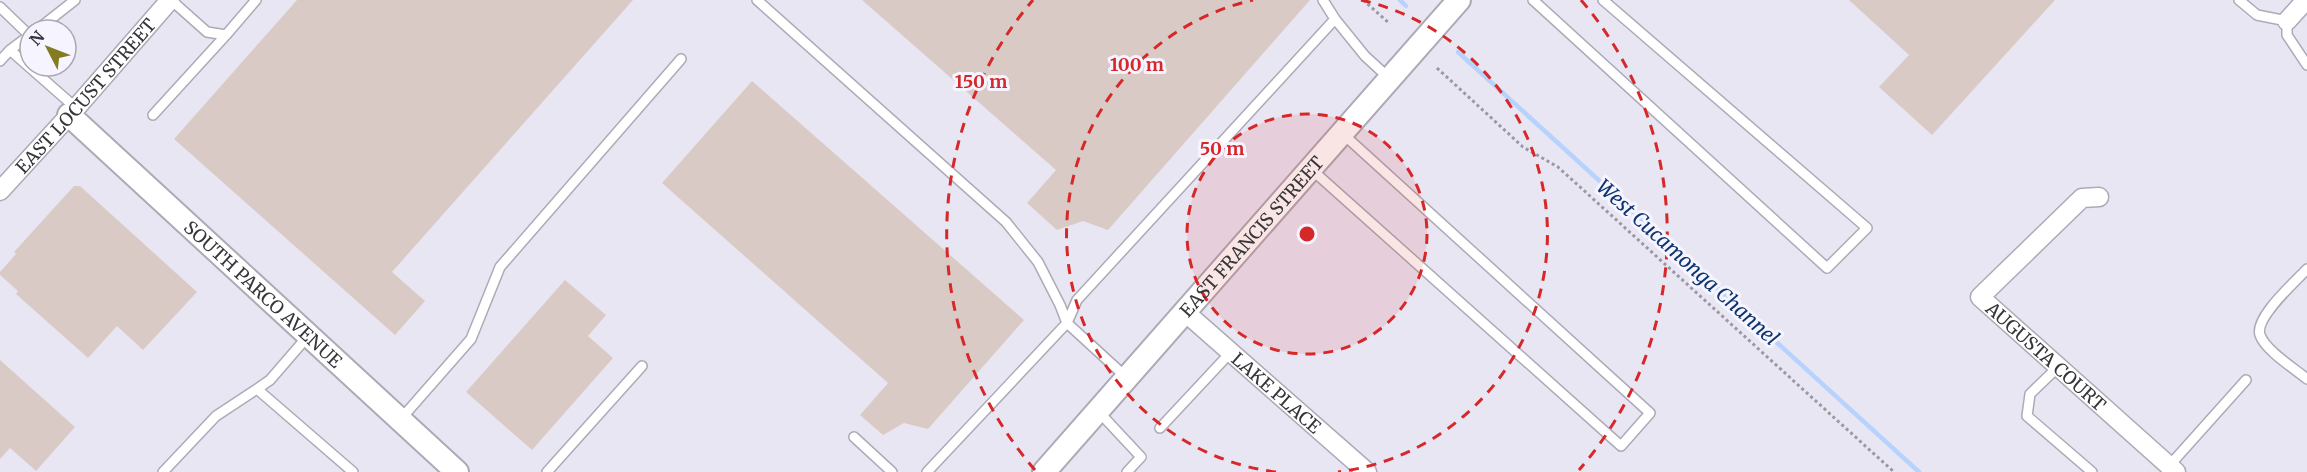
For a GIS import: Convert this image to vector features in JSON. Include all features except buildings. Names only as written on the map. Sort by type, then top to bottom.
[{"type":"street","name":"EAST LOCUST STREET","points":[[0,191],[171,0]]},
{"type":"street","name":"EAST FRANCIS STREET","points":[[1044,472],[1459,0]]},
{"type":"street","points":[[2287,21],[2306,0]]},
{"type":"street","name":"SOUTH PARCO AVENUE","points":[[72,112],[308,336],[457,472]]},
{"type":"street","name":"AUGUSTA COURT","points":[[2099,197],[2082,198],[1980,297],[2172,469]]},
{"type":"street","name":"LAKE PLACE","points":[[1185,312],[1366,472]]},
{"type":"lane","points":[[52,18],[75,0]]},
{"type":"lane","points":[[171,0],[207,32],[226,35]]},
{"type":"lane","points":[[153,115],[256,0]]},
{"type":"lane","points":[[757,0],[1006,222],[1038,262],[1067,323],[1127,378]]},
{"type":"lane","points":[[1323,0],[1335,19],[1365,56],[1390,79]]},
{"type":"lane","points":[[1533,0],[1827,268],[1867,228],[1603,0]]},
{"type":"lane","points":[[2239,0],[2257,15],[2287,21],[2288,34],[2307,64]]},
{"type":"lane","points":[[0,8],[18,24]]},
{"type":"lane","points":[[927,472],[1067,323],[1077,300],[1335,19]]},
{"type":"lane","points":[[0,60],[18,44]]},
{"type":"lane","points":[[10,50],[72,112]]},
{"type":"lane","points":[[400,420],[471,339],[500,267],[681,59]]},
{"type":"lane","points":[[1311,169],[1621,446],[1650,413],[1342,133]]},
{"type":"lane","points":[[2307,269],[2274,304],[2259,325],[2260,335],[2265,344],[2307,380]]},
{"type":"lane","points":[[163,472],[216,416],[270,380],[308,336]]},
{"type":"lane","points":[[1160,428],[1231,352]]},
{"type":"lane","points":[[547,472],[642,366]]},
{"type":"lane","points":[[2058,367],[2030,394],[2027,416],[2091,472]]},
{"type":"lane","points":[[2172,469],[2246,380]]},
{"type":"lane","points":[[257,389],[353,472]]},
{"type":"lane","points":[[1098,411],[1141,457],[1127,472]]},
{"type":"lane","points":[[854,436],[892,472]]},
{"type":"path","points":[[1363,0],[1390,24]]},
{"type":"path","points":[[1437,68],[1523,147],[1558,167],[1894,472]]},
{"type":"waterway","name":"West Cucamonga Channel","points":[[1400,0],[1406,6]]},
{"type":"waterway","name":"West Cucamonga Channel","points":[[1458,52],[1919,472]]}]
